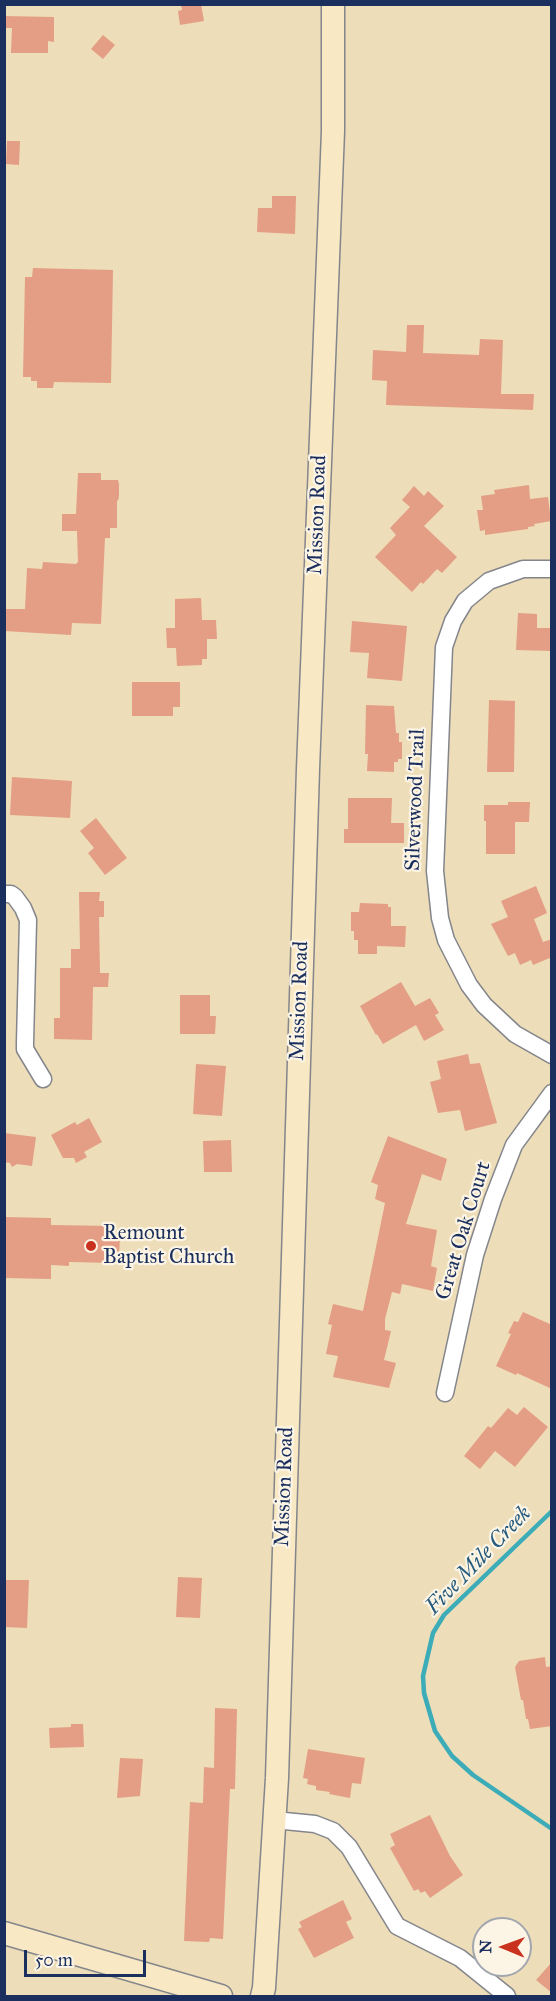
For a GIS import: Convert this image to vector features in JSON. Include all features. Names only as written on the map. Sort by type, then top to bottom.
[{"type":"street","name":"Mission Road","points":[[262,1996],[274,1820],[308,781],[333,131],[333,4]]},
{"type":"street","name":"Silverwood Trail","points":[[552,569],[523,569],[489,581],[465,601],[453,621],[444,647],[435,871],[440,918],[446,940],[469,985],[484,1005],[515,1034],[552,1055]]},
{"type":"street","points":[[4,894],[11,894],[15,897],[28,920],[24,1043],[25,1049],[43,1079]]},
{"type":"street","name":"Great Oak Court","points":[[445,1393],[475,1256],[493,1199],[514,1145],[552,1093]]},
{"type":"street","points":[[274,1820],[315,1824],[333,1831],[349,1847],[397,1926],[460,1958],[507,1996]]},
{"type":"street","points":[[4,1933],[221,1996]]},
{"type":"building","points":[[181,4],[201,4],[204,21],[180,25],[178,11],[182,10]]},
{"type":"building","points":[[4,16],[54,17],[54,42],[48,41],[48,53],[11,53],[12,28],[4,28]]},
{"type":"building","points":[[103,35],[115,45],[103,59],[91,49]]},
{"type":"building","points":[[7,141],[20,141],[19,165],[6,164]]},
{"type":"building","points":[[272,196],[296,196],[295,234],[257,232],[258,208],[272,208]]},
{"type":"building","points":[[33,268],[113,270],[111,383],[54,382],[53,388],[37,388],[37,381],[31,381],[31,377],[23,377],[25,277],[32,277]]},
{"type":"building","points":[[407,325],[424,325],[423,353],[479,355],[480,339],[503,340],[501,394],[534,394],[533,410],[386,405],[387,381],[372,380],[373,350],[406,352]]},
{"type":"building","points":[[78,473],[101,473],[101,480],[118,480],[119,484],[117,528],[110,528],[110,538],[105,538],[101,624],[72,623],[71,635],[4,631],[4,609],[25,609],[27,568],[42,569],[43,562],[76,564],[78,562],[77,531],[62,531],[62,514],[76,514]]},
{"type":"building","points":[[529,485],[530,499],[548,497],[551,521],[534,524],[535,526],[528,527],[528,529],[485,535],[485,530],[480,531],[477,510],[483,510],[481,496],[495,494],[494,490]]},
{"type":"building","points":[[414,486],[424,496],[428,491],[444,506],[424,526],[457,557],[442,573],[437,569],[412,592],[375,557],[396,535],[390,528],[410,507],[402,500]]},
{"type":"building","points":[[201,598],[202,620],[216,620],[217,639],[207,639],[207,659],[202,659],[202,665],[177,666],[176,648],[167,648],[166,628],[175,628],[175,599]]},
{"type":"building","points":[[518,613],[537,614],[537,628],[552,628],[552,651],[516,650]]},
{"type":"building","points":[[352,621],[407,626],[402,681],[367,678],[369,653],[350,652]]},
{"type":"building","points":[[132,682],[180,682],[180,707],[173,707],[173,716],[132,716]]},
{"type":"building","points":[[489,700],[515,701],[514,772],[487,772]]},
{"type":"building","points":[[366,705],[394,706],[396,733],[399,733],[399,742],[402,742],[402,759],[394,762],[394,772],[367,771]]},
{"type":"building","points":[[12,777],[72,781],[70,818],[10,815]]},
{"type":"building","points":[[348,798],[392,798],[391,823],[404,823],[404,843],[344,843],[344,829],[348,829]]},
{"type":"building","points":[[508,802],[530,802],[529,822],[515,822],[515,854],[486,854],[484,805],[508,805]]},
{"type":"building","points":[[96,818],[127,858],[105,875],[88,853],[94,848],[80,831]]},
{"type":"building","points":[[536,886],[547,913],[534,919],[543,942],[552,939],[552,957],[533,965],[531,960],[520,965],[515,953],[508,956],[491,924],[508,917],[501,901]]},
{"type":"building","points":[[79,892],[100,892],[99,901],[104,901],[104,917],[99,917],[100,973],[109,973],[108,987],[93,987],[92,1040],[54,1039],[54,1018],[60,1018],[60,968],[71,968],[71,949],[80,949]]},
{"type":"building","points":[[360,903],[388,904],[388,907],[391,907],[391,926],[406,926],[405,947],[377,946],[377,954],[358,954],[358,940],[354,940],[354,931],[351,931],[351,912],[359,912]]},
{"type":"building","points":[[401,982],[415,1006],[430,998],[439,1013],[435,1015],[444,1030],[424,1041],[416,1025],[383,1044],[360,1006]]},
{"type":"building","points":[[180,995],[210,995],[210,1016],[216,1016],[215,1034],[180,1034]]},
{"type":"building","points":[[468,1054],[470,1064],[480,1063],[497,1123],[465,1131],[460,1110],[438,1113],[430,1082],[441,1079],[437,1061]]},
{"type":"building","points":[[196,1064],[226,1066],[222,1116],[193,1114]]},
{"type":"building","points":[[89,1118],[102,1142],[84,1152],[87,1157],[76,1163],[74,1158],[63,1158],[51,1135],[75,1122],[77,1125]]},
{"type":"building","points":[[4,1133],[36,1137],[32,1166],[17,1164],[12,1167],[10,1163],[4,1162]]},
{"type":"building","points":[[388,1136],[447,1159],[441,1181],[422,1174],[406,1224],[437,1230],[431,1266],[437,1268],[433,1291],[402,1284],[400,1294],[392,1292],[385,1319],[385,1330],[391,1331],[384,1360],[396,1363],[389,1388],[333,1377],[338,1356],[326,1354],[332,1325],[328,1324],[333,1304],[363,1311],[385,1203],[375,1199],[378,1185],[371,1182]]},
{"type":"building","points":[[231,1140],[232,1172],[204,1172],[203,1141]]},
{"type":"building","name":"Remount Baptist Church","points":[[4,1217],[51,1218],[51,1225],[114,1226],[114,1237],[120,1237],[119,1255],[114,1255],[113,1263],[69,1262],[69,1266],[51,1265],[51,1279],[4,1278]]},
{"type":"building","points":[[523,1312],[552,1325],[552,1389],[496,1366],[511,1334],[508,1333],[514,1321],[518,1322]]},
{"type":"building","points":[[524,1407],[548,1427],[515,1467],[495,1451],[480,1469],[464,1456],[488,1426],[491,1428],[508,1408],[517,1415]]},
{"type":"building","points":[[178,1577],[202,1578],[200,1618],[176,1617]]},
{"type":"building","points":[[4,1580],[29,1580],[27,1628],[4,1627]]},
{"type":"building","points":[[545,1657],[546,1667],[552,1666],[552,1726],[530,1729],[523,1700],[521,1700],[515,1667],[519,1661]]},
{"type":"building","points":[[215,1708],[237,1709],[235,1789],[230,1789],[223,1939],[210,1938],[209,1942],[184,1941],[190,1802],[203,1803],[204,1767],[214,1768]]},
{"type":"building","points":[[71,1724],[83,1724],[84,1747],[50,1748],[49,1728],[71,1727]]},
{"type":"building","points":[[308,1749],[365,1758],[361,1784],[352,1783],[350,1798],[316,1790],[316,1786],[307,1784],[308,1779],[303,1778]]},
{"type":"building","points":[[120,1758],[143,1759],[140,1796],[117,1798]]},
{"type":"building","points":[[430,1815],[450,1856],[463,1875],[430,1898],[425,1891],[421,1893],[418,1889],[414,1891],[390,1848],[395,1845],[390,1834]]},
{"type":"building","points":[[343,1900],[352,1919],[346,1922],[354,1938],[314,1958],[298,1929],[302,1927],[299,1922]]},
{"type":"building","points":[[552,1962],[552,1993],[536,1980]]},
{"type":"waterway","name":"Five Mile Creek","points":[[552,1511],[444,1615],[433,1633],[423,1676],[424,1693],[435,1731],[452,1756],[473,1775],[552,1829]]},
{"type":"place","name":"Remount Baptist Church","points":[[91,1246]]}]
